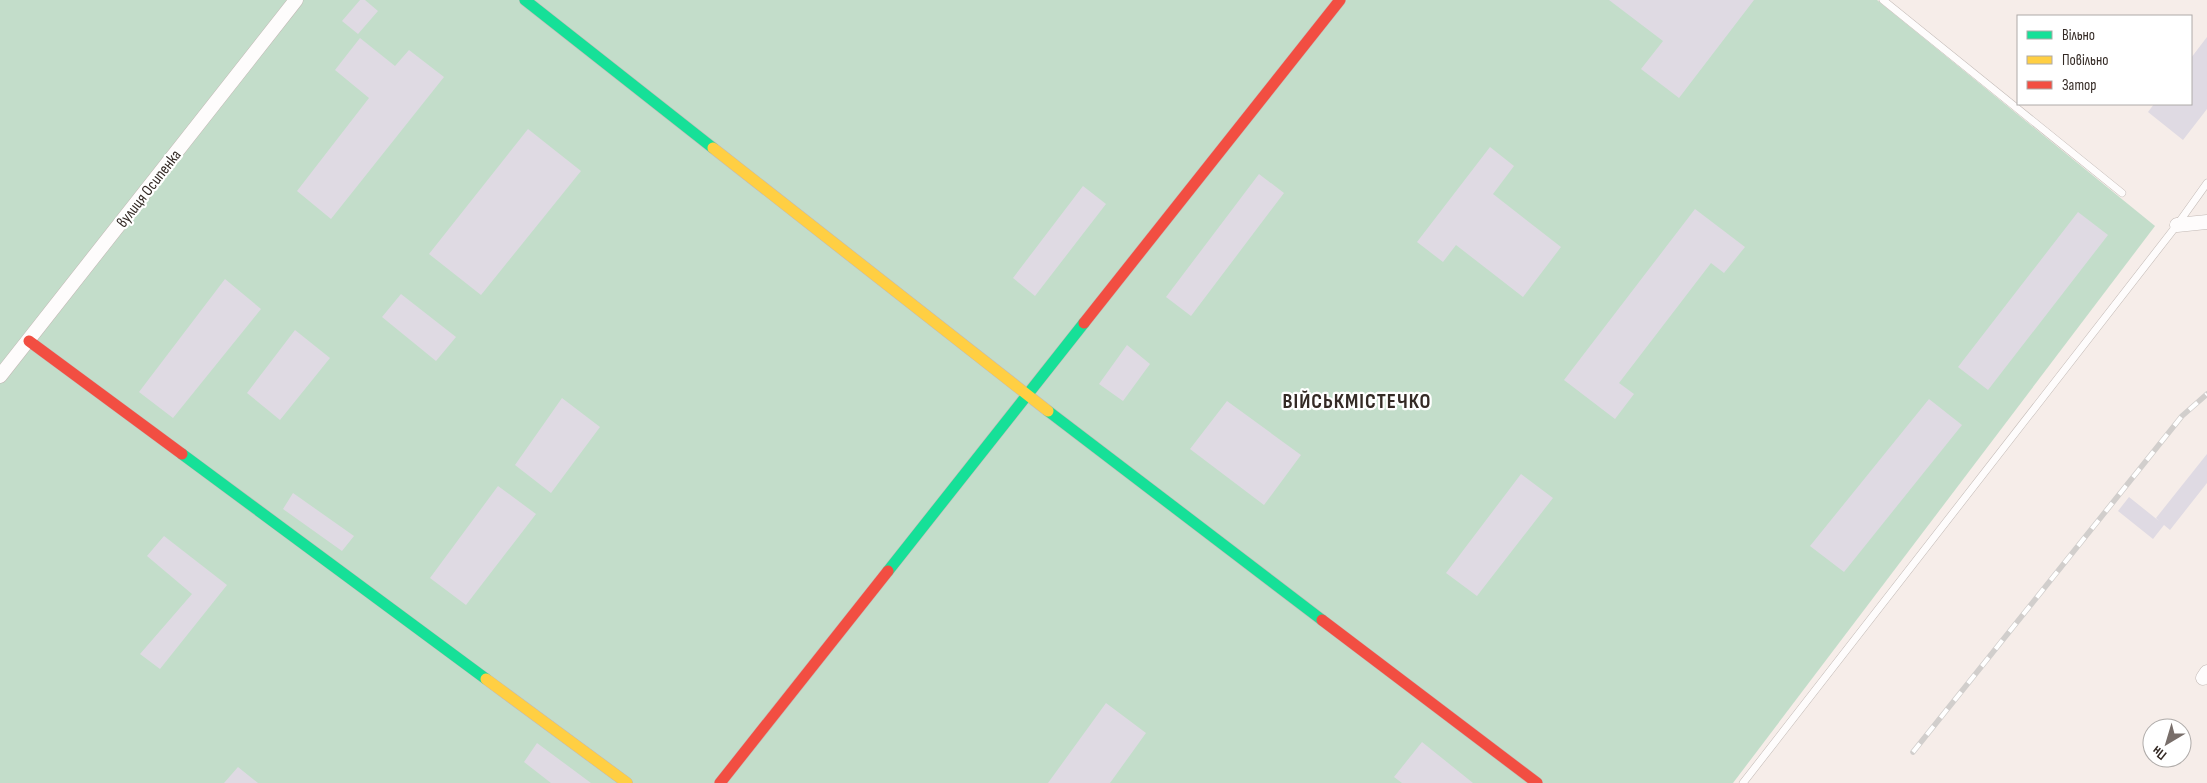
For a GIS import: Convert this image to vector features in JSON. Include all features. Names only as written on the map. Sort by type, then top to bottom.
[{"type":"street","name":"вулиця Осипенка","points":[[0,376],[296,0]]},
{"type":"street","points":[[525,0],[1026,394],[1537,783]]},
{"type":"street","points":[[720,783],[1026,394],[1340,0]]},
{"type":"street","points":[[2177,226],[2207,222]]},
{"type":"street","points":[[29,341],[627,783]]},
{"type":"lane","points":[[1883,0],[2122,193]]},
{"type":"lane","points":[[1743,783],[2177,226],[2207,183]]},
{"type":"green space","points":[[0,0],[1877,0],[2155,226],[1733,783],[0,783]]},
{"type":"building","points":[[360,0],[365,0],[378,11],[358,34],[342,21]]},
{"type":"building","points":[[1609,0],[1754,0],[1679,98],[1641,69],[1663,41]]},
{"type":"building","points":[[2207,37],[2207,109],[2183,140],[2148,112],[2153,105],[2192,105],[2192,57]]},
{"type":"building","points":[[360,38],[395,66],[409,50],[444,77],[331,219],[297,191],[369,98],[335,70]]},
{"type":"building","points":[[528,129],[581,171],[481,295],[429,254]]},
{"type":"building","points":[[1490,147],[1514,166],[1493,194],[1561,247],[1523,297],[1456,245],[1443,262],[1417,242]]},
{"type":"building","points":[[1259,174],[1284,193],[1191,316],[1166,297]]},
{"type":"building","points":[[1083,186],[1106,204],[1035,296],[1013,278]]},
{"type":"building","points":[[1695,209],[1745,247],[1724,273],[1711,263],[1619,383],[1634,394],[1615,419],[1564,380]]},
{"type":"building","points":[[2078,212],[2108,235],[1988,390],[1958,367]]},
{"type":"building","points":[[225,279],[261,309],[173,418],[139,392]]},
{"type":"building","points":[[401,294],[456,337],[436,361],[382,317]]},
{"type":"building","points":[[295,330],[330,358],[280,420],[247,393]]},
{"type":"building","points":[[1127,345],[1150,364],[1123,401],[1099,384]]},
{"type":"building","points":[[562,398],[600,427],[551,493],[515,465]]},
{"type":"building","points":[[1929,399],[1962,425],[1844,572],[1810,546]]},
{"type":"building","points":[[1227,401],[1301,455],[1264,505],[1190,449]]},
{"type":"building","points":[[2207,454],[2207,483],[2170,530],[2164,525],[2153,539],[2118,511],[2129,497],[2159,521],[2156,518]]},
{"type":"building","points":[[1521,474],[1553,498],[1477,596],[1446,573]]},
{"type":"building","points":[[498,486],[536,514],[466,605],[430,578]]},
{"type":"building","points":[[293,493],[354,536],[342,551],[283,509]]},
{"type":"building","points":[[164,536],[227,585],[160,669],[140,654],[192,594],[147,556]]},
{"type":"building","points":[[1106,703],[1146,733],[1110,783],[1048,783]]},
{"type":"building","points":[[1422,742],[1473,783],[1402,783],[1394,777]]},
{"type":"building","points":[[537,743],[591,783],[551,783],[524,762]]},
{"type":"building","points":[[238,767],[258,783],[224,783]]},
{"type":"railway","points":[[1913,752],[2182,416],[2207,394]]},
{"type":"traffic: fast","points":[[525,0],[713,148]]},
{"type":"traffic: fast","points":[[888,571],[1084,323]]},
{"type":"traffic: fast","points":[[1048,411],[1322,620]]},
{"type":"traffic: fast","points":[[182,454],[486,679]]},
{"type":"traffic: slow","points":[[713,148],[1048,411]]},
{"type":"traffic: slow","points":[[486,679],[627,783]]},
{"type":"traffic: jam","points":[[1084,323],[1340,0]]},
{"type":"traffic: jam","points":[[29,341],[182,454]]},
{"type":"traffic: jam","points":[[720,783],[888,571]]},
{"type":"traffic: jam","points":[[1322,620],[1537,783]]},
{"type":"district","name":"ВІЙСЬКМІСТЕЧКО","points":[[1357,401]]}]
